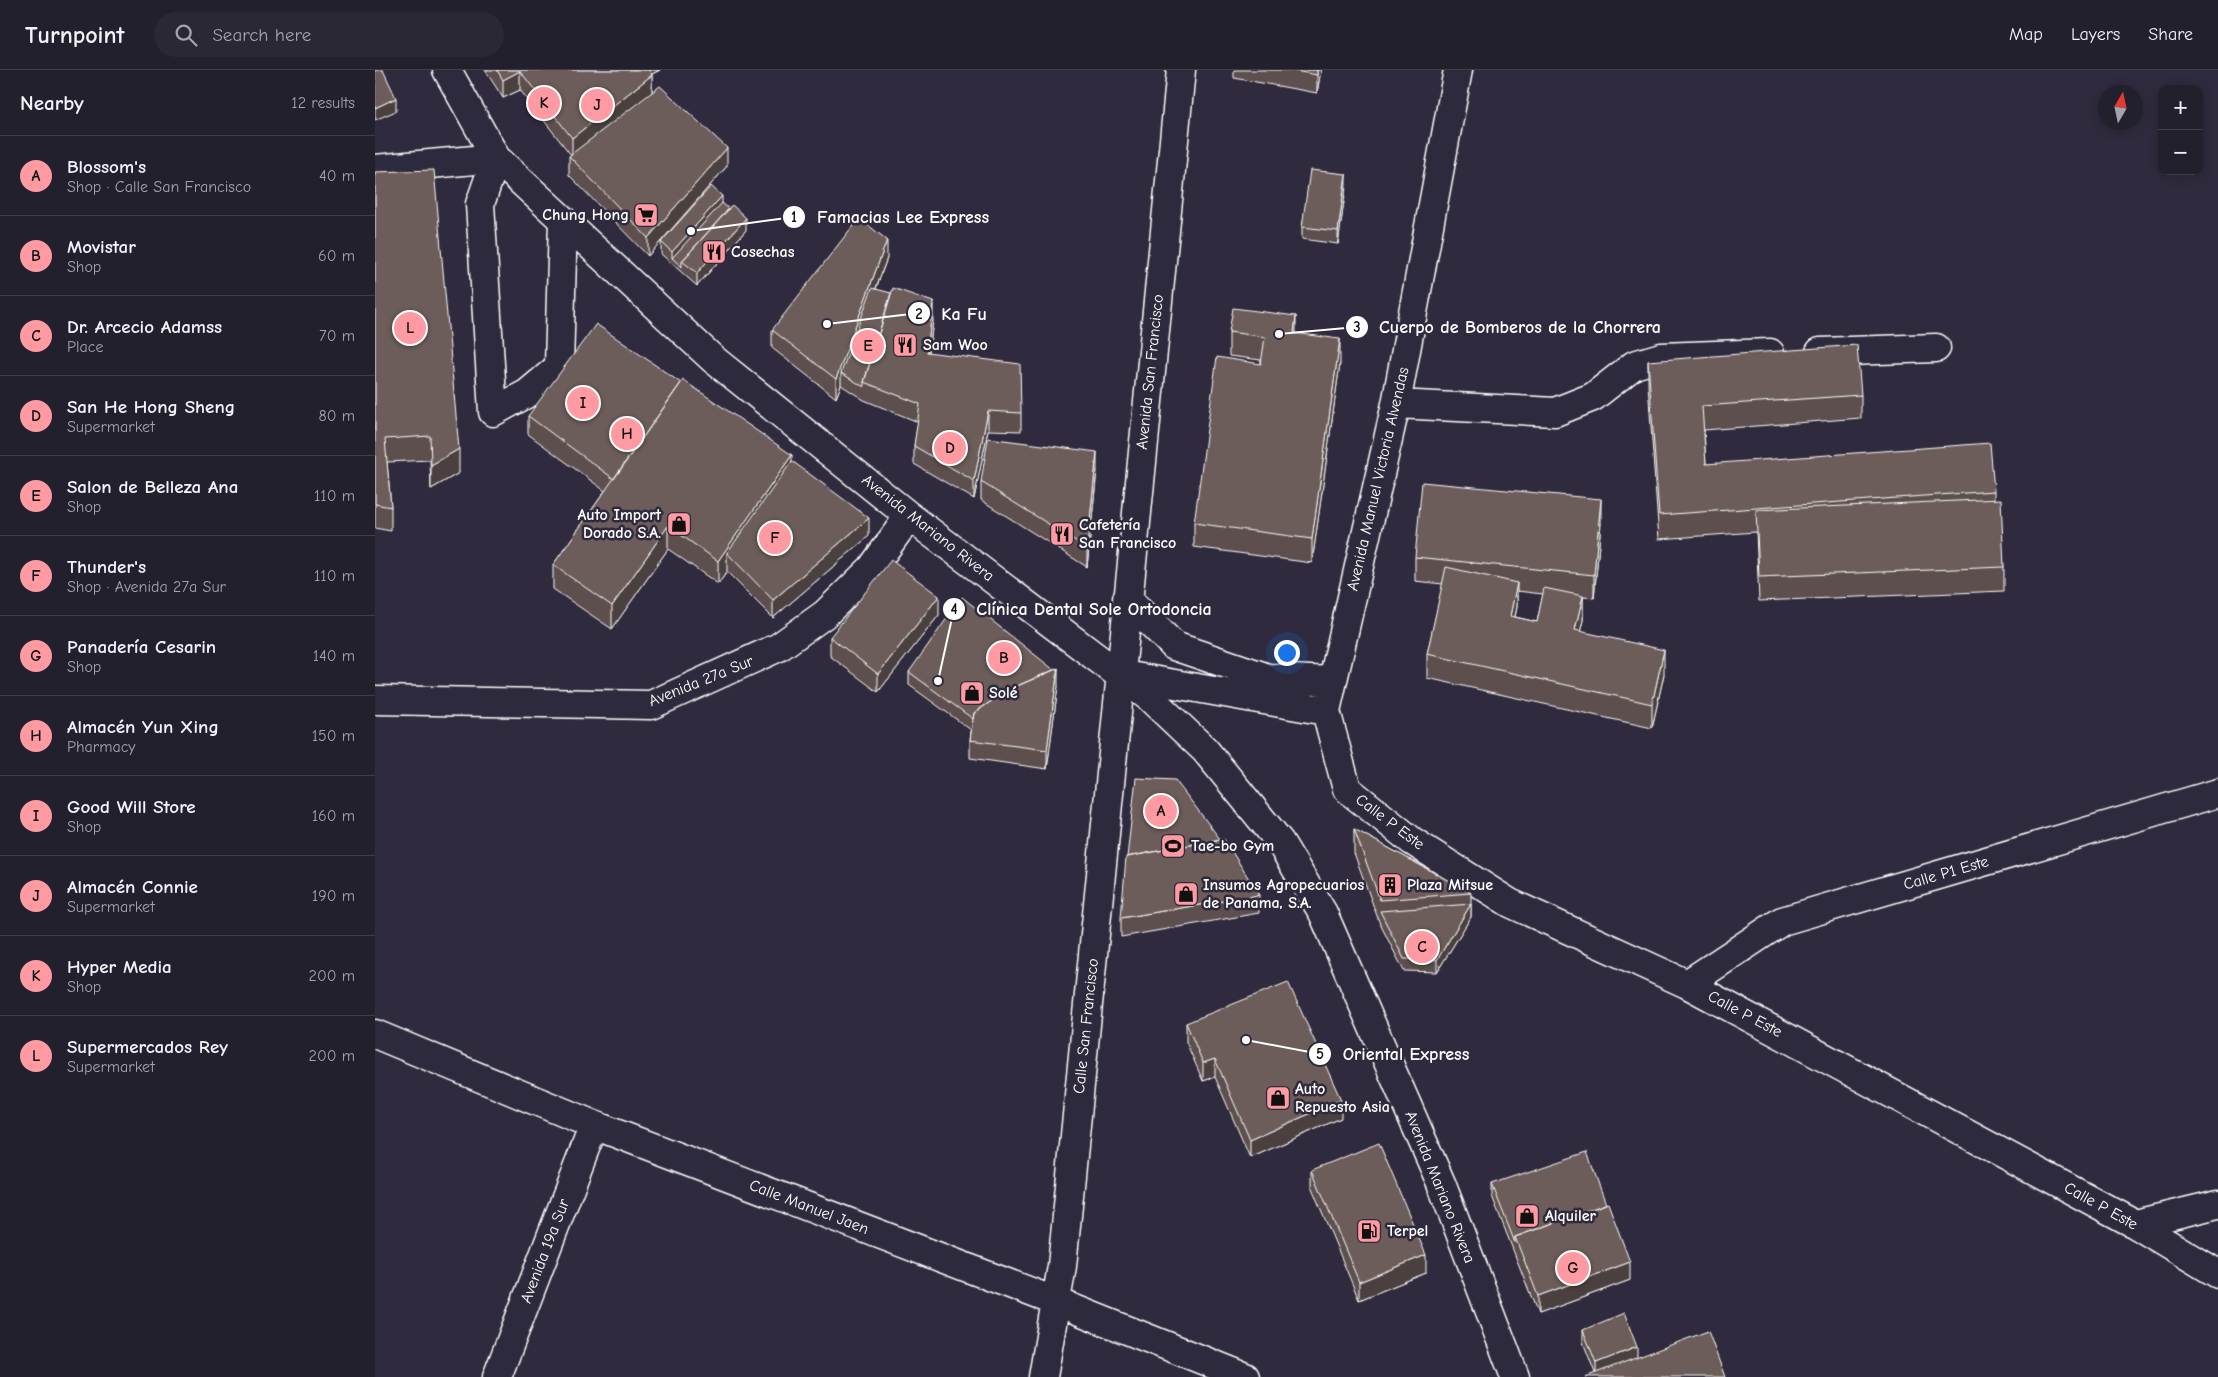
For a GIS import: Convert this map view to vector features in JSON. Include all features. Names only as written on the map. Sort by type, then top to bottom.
[{"type":"street","name":"Avenida Mariano Rivera","points":[[447,70],[496,158],[713,359],[909,516],[1121,674],[1150,698],[1205,750],[1281,842],[1323,913],[1441,1183],[1515,1377]]},
{"type":"street","name":"Avenida San Francisco","points":[[1121,674],[1181,70]]},
{"type":"street","name":"Avenida Manuel Victoria Alvendas","points":[[1332,681],[1396,404],[1458,70]]},
{"type":"street","points":[[375,169],[496,158],[480,204],[493,412],[528,393],[559,367],[563,220]]},
{"type":"street","points":[[1396,404],[1555,412],[1593,397],[1634,366],[1661,357],[1936,348]]},
{"type":"street","name":"Avenida 27a Sur","points":[[375,700],[651,705],[779,647],[825,614],[872,568],[909,516]]},
{"type":"street","points":[[1127,599],[1174,646],[1268,678],[1332,681]]},
{"type":"street","points":[[1121,674],[1326,711]]},
{"type":"street","name":"Calle San Francisco","points":[[1043,1377],[1057,1302],[1121,674]]},
{"type":"street","name":"Calle P Este","points":[[1332,681],[1326,711],[1347,789],[1412,841],[1510,903],[1687,984],[2135,1224],[2218,1274]]},
{"type":"street","name":"Calle P1 Este","points":[[1687,984],[1782,922],[2218,793]]},
{"type":"street","name":"Calle Manuel Jaen","points":[[375,1034],[594,1125],[1057,1302],[1245,1377]]},
{"type":"street","name":"Avenida 19a Sur","points":[[497,1377],[594,1125]]},
{"type":"street","points":[[2135,1224],[2218,1204]]},
{"type":"building","points":[[375,70],[383,70],[396,98],[375,108]]},
{"type":"building","points":[[497,70],[649,70],[652,75],[572,138],[520,71],[503,80]]},
{"type":"building","points":[[1289,70],[1317,70],[1317,75]]},
{"type":"building","name":"Chung Hong","points":[[660,86],[727,148],[648,238],[569,156]]},
{"type":"building","points":[[434,170],[459,449],[431,465],[430,436],[385,439],[391,507],[375,504],[375,172]]},
{"type":"building","points":[[1310,170],[1346,174],[1338,231],[1302,227]]},
{"type":"building","points":[[711,186],[722,196],[672,252],[661,242]]},
{"type":"building","points":[[722,203],[729,209],[682,261],[682,267],[672,258]]},
{"type":"building","points":[[732,205],[746,218],[697,273],[682,261]]},
{"type":"building","points":[[859,218],[887,240],[836,379],[772,330]]},
{"type":"building","points":[[872,288],[891,293],[864,387],[841,373]]},
{"type":"building","points":[[893,288],[933,302],[927,352],[1020,364],[1021,413],[988,411],[974,481],[914,446],[920,404],[864,382]]},
{"type":"building","points":[[1233,308],[1296,316],[1294,333],[1340,339],[1312,539],[1194,523],[1217,357],[1261,364],[1265,337],[1229,332]]},
{"type":"building","points":[[596,324],[681,383],[614,479],[528,416]]},
{"type":"building","points":[[1857,345],[1861,395],[1702,406],[1706,464],[1990,443],[1994,491],[1659,515],[1648,361]]},
{"type":"building","name":"Auto Import Dorado S.A.","points":[[683,380],[792,455],[718,561],[668,526],[612,606],[553,565]]},
{"type":"building","name":"Cafetería San Francisco","points":[[988,438],[1097,452],[1087,548],[981,482]]},
{"type":"building","points":[[792,461],[869,518],[773,600],[727,553]]},
{"type":"building","points":[[1422,482],[1601,499],[1594,575],[1415,557]]},
{"type":"building","points":[[2001,499],[2004,567],[1759,577],[1756,510]]},
{"type":"building","points":[[891,560],[939,596],[878,674],[830,637]]},
{"type":"building","points":[[1446,567],[1517,583],[1510,616],[1537,622],[1544,588],[1583,596],[1575,630],[1664,650],[1652,704],[1427,654]]},
{"type":"building","points":[[962,597],[1054,670],[1008,690],[974,713],[973,719],[909,672]]},
{"type":"building","points":[[1058,668],[1047,750],[970,740],[974,713],[1008,690]]},
{"type":"building","points":[[1136,778],[1175,780],[1220,839],[1127,857]]},
{"type":"building","points":[[1354,829],[1471,893],[1380,900]]},
{"type":"building","name":"Insumos Agropecuarios de Panama, S.A.","points":[[1224,839],[1259,895],[1121,918],[1126,857]]},
{"type":"building","points":[[1471,904],[1437,960],[1404,959],[1380,911]]},
{"type":"building","points":[[1288,982],[1341,1100],[1250,1140],[1215,1059],[1203,1063],[1186,1023]]},
{"type":"building","name":"Terpel","points":[[1379,1143],[1426,1255],[1359,1282],[1312,1170]]},
{"type":"building","name":"Alquiler","points":[[1587,1152],[1606,1204],[1515,1237],[1515,1243],[1492,1184]]},
{"type":"building","points":[[1608,1203],[1630,1262],[1538,1296],[1515,1237]]},
{"type":"building","points":[[1624,1313],[1637,1347],[1596,1363],[1583,1330]]},
{"type":"building","points":[[1708,1331],[1725,1377],[1585,1377]]},
{"type":"place","name":"Hyper Media","points":[[544,103]]},
{"type":"place","name":"Almacén Connie","points":[[597,105]]},
{"type":"place","name":"Chung Hong","points":[[646,215]]},
{"type":"place","name":"Famacias Lee Express","points":[[691,231]]},
{"type":"place","name":"Cosechas","points":[[714,252]]},
{"type":"place","name":"Ka Fu","points":[[827,324]]},
{"type":"place","name":"Supermercados Rey","points":[[410,328]]},
{"type":"place","name":"Cuerpo de Bomberos de la Chorrera","points":[[1279,334]]},
{"type":"place","name":"Sam Woo","points":[[905,345]]},
{"type":"place","name":"Salon de Belleza Ana","points":[[868,346]]},
{"type":"place","name":"Good Will Store","points":[[583,403]]},
{"type":"place","name":"Almacén Yun Xing","points":[[627,434]]},
{"type":"place","name":"San He Hong Sheng","points":[[950,448]]},
{"type":"place","name":"Auto Import Dorado S.A.","points":[[679,524]]},
{"type":"place","name":"Cafetería San Francisco","points":[[1062,534]]},
{"type":"place","name":"Thunder's","points":[[775,538]]},
{"type":"place","name":"Movistar","points":[[1004,658]]},
{"type":"place","name":"Clínica Dental Sole Ortodoncia","points":[[938,681]]},
{"type":"place","name":"Solé","points":[[972,693]]},
{"type":"place","name":"Blossom's","points":[[1161,811]]},
{"type":"place","name":"Tae-bo Gym","points":[[1173,846]]},
{"type":"place","name":"Plaza Mitsue","points":[[1390,885]]},
{"type":"place","name":"Insumos Agropecuarios de Panama, S.A.","points":[[1186,894]]},
{"type":"place","name":"Dr. Arcecio Adamss","points":[[1422,947]]},
{"type":"place","name":"Oriental Express","points":[[1246,1040]]},
{"type":"place","name":"Auto Repuesto Asia","points":[[1278,1098]]},
{"type":"place","name":"Alquiler","points":[[1527,1216]]},
{"type":"place","name":"Terpel","points":[[1369,1231]]},
{"type":"place","name":"Panadería Cesarin","points":[[1573,1268]]}]
